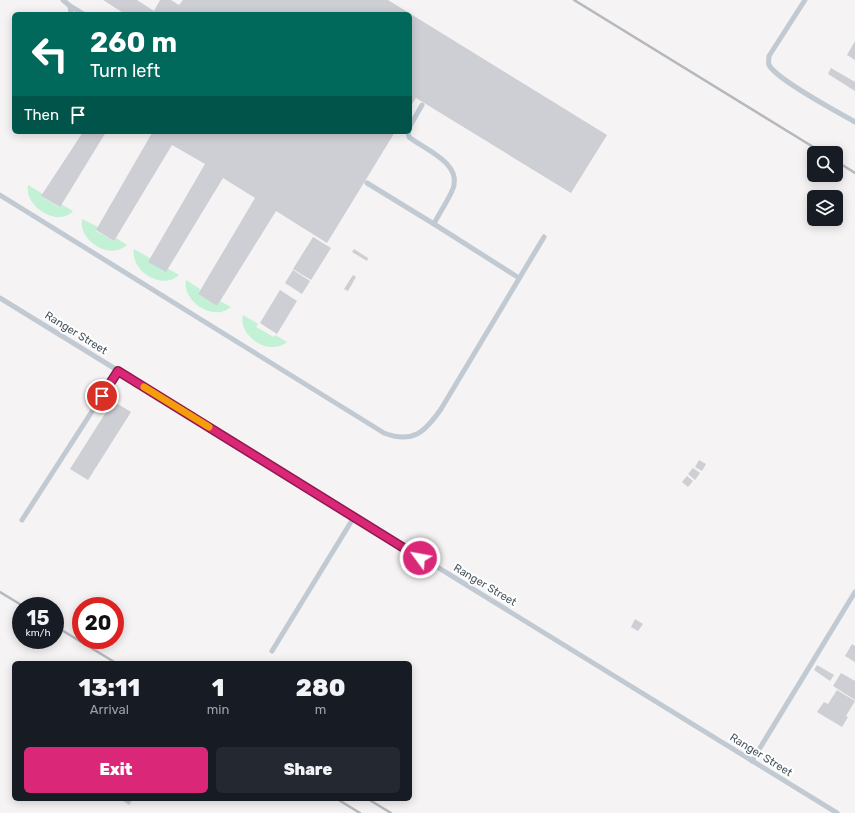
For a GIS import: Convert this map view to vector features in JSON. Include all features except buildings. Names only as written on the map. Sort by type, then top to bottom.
[{"type":"lane","points":[[63,0],[79,12]]},
{"type":"lane","points":[[805,0],[770,56],[768,63],[770,67],[783,79],[855,122]]},
{"type":"lane","points":[[70,6],[71,12]]},
{"type":"lane","points":[[412,122],[422,105]]},
{"type":"lane","points":[[408,134],[409,138],[442,159],[452,170],[455,176],[453,188],[434,224]]},
{"type":"lane","points":[[367,183],[519,278]]},
{"type":"lane","points":[[0,195],[384,433],[394,437],[404,438],[424,430],[432,422],[544,237]]},
{"type":"lane","name":"Ranger Street","points":[[0,298],[837,813]]},
{"type":"lane","points":[[22,520],[118,371]]},
{"type":"lane","points":[[272,651],[354,517]]},
{"type":"lane","points":[[752,761],[853,600],[855,592]]},
{"type":"green space","points":[[28,185],[43,194],[42,197],[59,207],[61,204],[73,211],[66,216],[59,217],[51,216],[43,212],[36,207],[31,200],[28,193]]},
{"type":"green space","points":[[82,219],[98,227],[96,231],[114,241],[116,238],[127,245],[112,251],[97,246],[90,241],[85,234],[82,227]]},
{"type":"green space","points":[[134,249],[179,275],[164,281],[156,280],[149,276],[137,265],[134,257]]},
{"type":"green space","points":[[186,280],[200,289],[198,294],[217,306],[220,301],[231,307],[224,311],[216,312],[208,311],[201,307],[189,296],[186,288]]},
{"type":"green space","points":[[243,315],[258,324],[256,327],[287,342],[280,346],[272,347],[264,346],[256,342],[245,330],[242,323]]},
{"type":"railway","points":[[574,0],[812,146]]},
{"type":"railway","points":[[843,165],[855,173]]},
{"type":"railway","points":[[0,592],[12,599]]},
{"type":"railway","points":[[64,631],[113,661]]},
{"type":"railway","points":[[340,801],[360,813]]},
{"type":"railway","points":[[371,801],[391,813]]},
{"type":"slow traffic","points":[[144,387],[209,427]]},
{"type":"route","points":[[102,396],[118,371],[420,558]]}]
